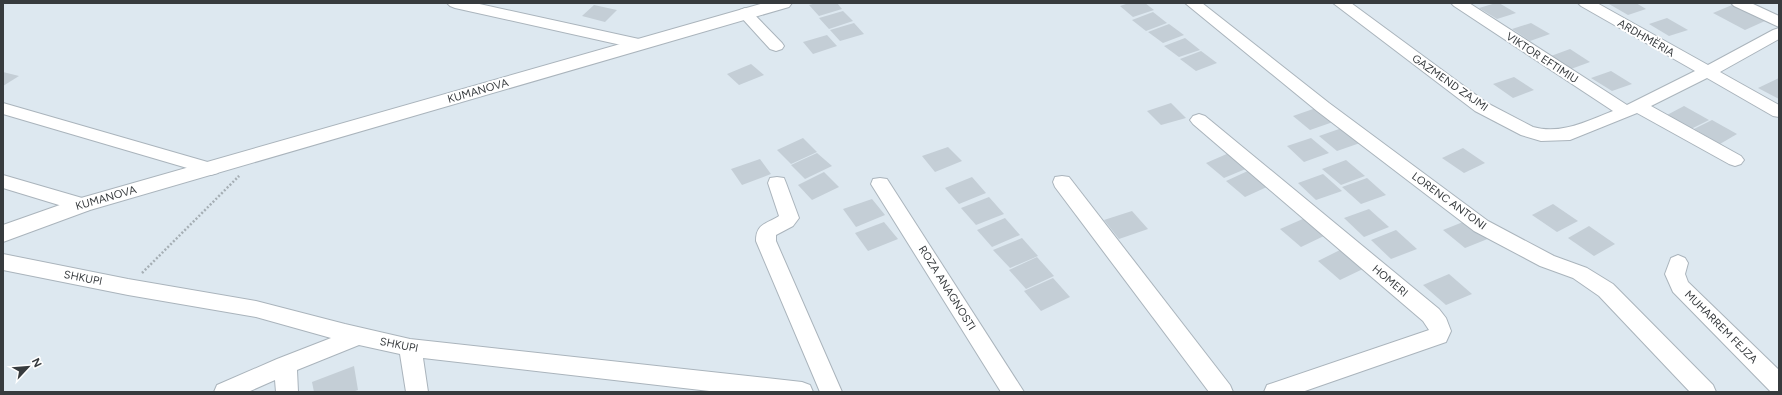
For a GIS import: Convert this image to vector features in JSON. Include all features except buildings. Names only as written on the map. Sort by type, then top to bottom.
[{"type":"main road","name":"KUMANOVA","points":[[3,234],[82,205],[783,3]]},
{"type":"street","points":[[455,3],[639,44]]},
{"type":"street","name":"LORENC ANTONI","points":[[1193,3],[1323,107],[1481,226],[1547,261],[1580,273],[1606,290],[1705,392]]},
{"type":"street","name":"GAZMEND ZAJMI","points":[[1341,3],[1481,107],[1527,131],[1541,135],[1570,134],[1631,109],[1707,72],[1779,33]]},
{"type":"street","name":"VIKTOR EFTIMIU","points":[[1459,3],[1631,109]]},
{"type":"street","name":"ARDHMËRIA","points":[[1586,3],[1707,72]]},
{"type":"street","points":[[1739,3],[1779,22]]},
{"type":"street","points":[[745,14],[776,46]]},
{"type":"street","points":[[1707,72],[1779,112]]},
{"type":"street","points":[[3,108],[211,169]]},
{"type":"street","points":[[1631,109],[1735,160]]},
{"type":"street","name":"HOMERI","points":[[1199,120],[1431,315],[1438,324],[1440,331],[1438,336],[1275,392]]},
{"type":"street","points":[[3,181],[82,205]]},
{"type":"street","points":[[1062,182],[1222,392]]},
{"type":"street","points":[[777,183],[789,218],[784,223],[770,228],[766,233],[766,241],[831,392]]},
{"type":"street","name":"ROZA ANAGNOSTI","points":[[880,184],[1013,392]]},
{"type":"street","name":"SHKUPI","points":[[3,262],[128,287],[256,309],[410,348],[802,392]]},
{"type":"street","name":"MUHARREM FEJZA","points":[[1678,263],[1675,274],[1680,286],[1779,385]]},
{"type":"street","points":[[224,392],[285,365],[358,336]]},
{"type":"street","points":[[410,348],[417,392]]},
{"type":"street","points":[[285,365],[287,392]]},
{"type":"path","points":[[128,287],[260,154]]}]
